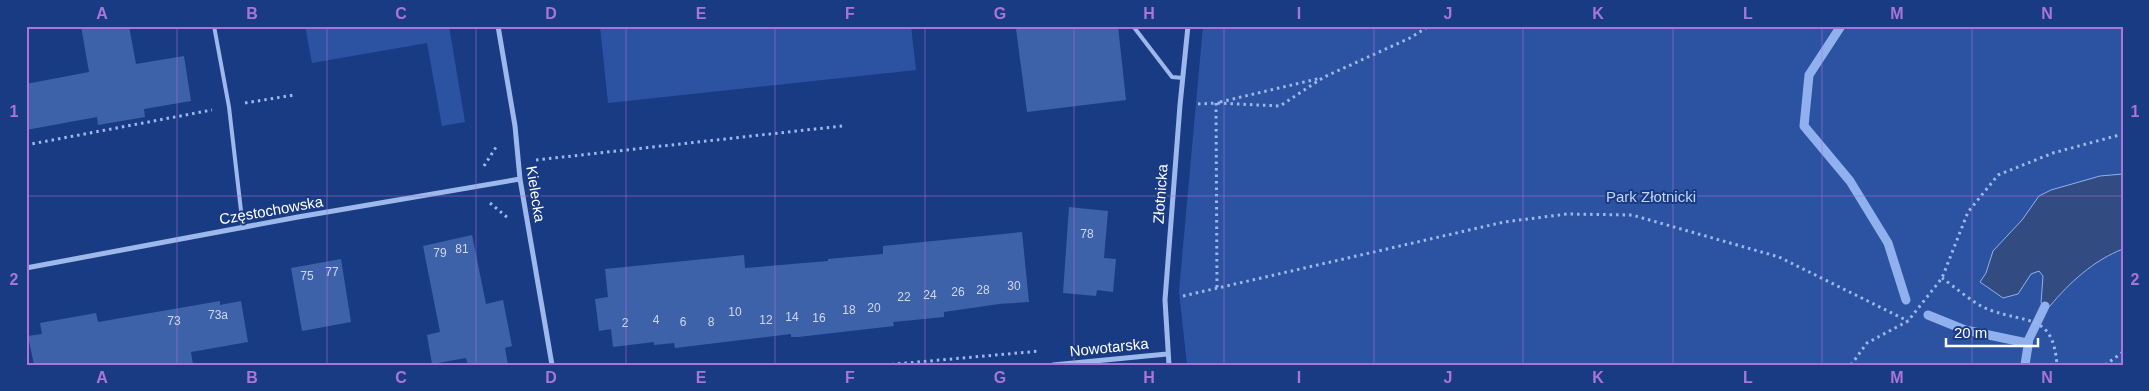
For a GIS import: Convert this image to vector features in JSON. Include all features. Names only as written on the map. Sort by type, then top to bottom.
[{"type":"street","name":"Kielecka","points":[[498,26],[515,126],[520,179],[552,365]]},
{"type":"street","name":"Złotnicka","points":[[1170,365],[1164,300],[1188,26]]},
{"type":"street","name":"Częstochowska","points":[[26,268],[520,179]]},
{"type":"street","name":"Nowotarska","points":[[1053,365],[1168,354]]},
{"type":"lane","points":[[214,26],[229,107],[243,228]]},
{"type":"lane","points":[[1133,26],[1172,77],[1183,78]]},
{"type":"path","points":[[1216,102],[1280,106],[1324,77],[1410,38],[1429,26]]},
{"type":"path","points":[[1216,102],[1324,77]]},
{"type":"path","points":[[26,145],[294,95]]},
{"type":"path","points":[[1216,102],[1217,289]]},
{"type":"path","points":[[518,162],[842,126]]},
{"type":"path","points":[[1851,365],[1867,343],[1908,320],[1942,278],[1968,212],[1998,175],[2053,153],[2123,134]]},
{"type":"path","points":[[488,201],[512,222]]},
{"type":"path","points":[[1164,300],[1504,222],[1567,214],[1632,215],[1779,257],[1908,320]]},
{"type":"path","points":[[1942,278],[1989,310],[2021,318],[2045,328],[2053,340],[2057,365]]},
{"type":"path","points":[[884,365],[1049,350]]},
{"type":"path","points":[[2104,365],[2123,352]]},
{"type":"green space","points":[[305,26],[449,26],[465,122],[442,126],[427,43],[312,63]]},
{"type":"green space","points":[[600,26],[911,26],[916,70],[608,103]]},
{"type":"green space","name":"Park Złotnicki","points":[[1203,26],[2123,26],[2123,365],[1187,365],[1179,291]]},
{"type":"shaded area","points":[[2123,174],[2123,249],[2102,259],[2083,273],[2050,306],[2045,306],[2041,303],[2043,276],[2039,271],[2031,274],[2018,294],[2003,298],[1980,282],[1986,273],[1993,251],[2022,220],[2039,196],[2051,190],[2100,176]]},
{"type":"building","points":[[81,26],[129,26],[136,64],[184,56],[191,101],[144,109],[145,117],[98,125],[97,117],[26,130],[26,84],[89,72]]},
{"type":"building","points":[[1025,26],[1118,26],[1126,100],[1027,112],[1016,29],[1026,28]]},
{"type":"building","points":[[1069,207],[1108,211],[1104,258],[1116,259],[1113,292],[1097,290],[1096,296],[1063,293]]},
{"type":"building","points":[[1022,232],[1029,302],[999,304],[944,312],[944,317],[893,322],[894,326],[798,337],[791,337],[791,334],[675,348],[674,343],[654,345],[654,342],[613,347],[611,329],[599,331],[595,299],[608,297],[605,269],[744,255],[745,268],[828,261],[828,259],[883,254],[883,246]]},
{"type":"building","points":[[472,235],[486,304],[503,300],[512,346],[505,348],[508,365],[468,365],[466,358],[432,364],[427,335],[440,332],[423,246]]},
{"type":"building","points":[[341,259],[351,322],[302,331],[291,268]]},
{"type":"building","points":[[220,301],[220,305],[241,301],[248,342],[191,352],[193,365],[34,365],[28,336],[42,334],[40,323],[96,313],[98,322]]},
{"type":"waterway","points":[[1841,26],[1809,75],[1804,126],[1850,181],[1888,243],[1906,300]]},
{"type":"waterway","points":[[2025,365],[2029,339],[2045,306]]},
{"type":"waterway","points":[[1928,315],[1965,330],[2027,343]]}]
